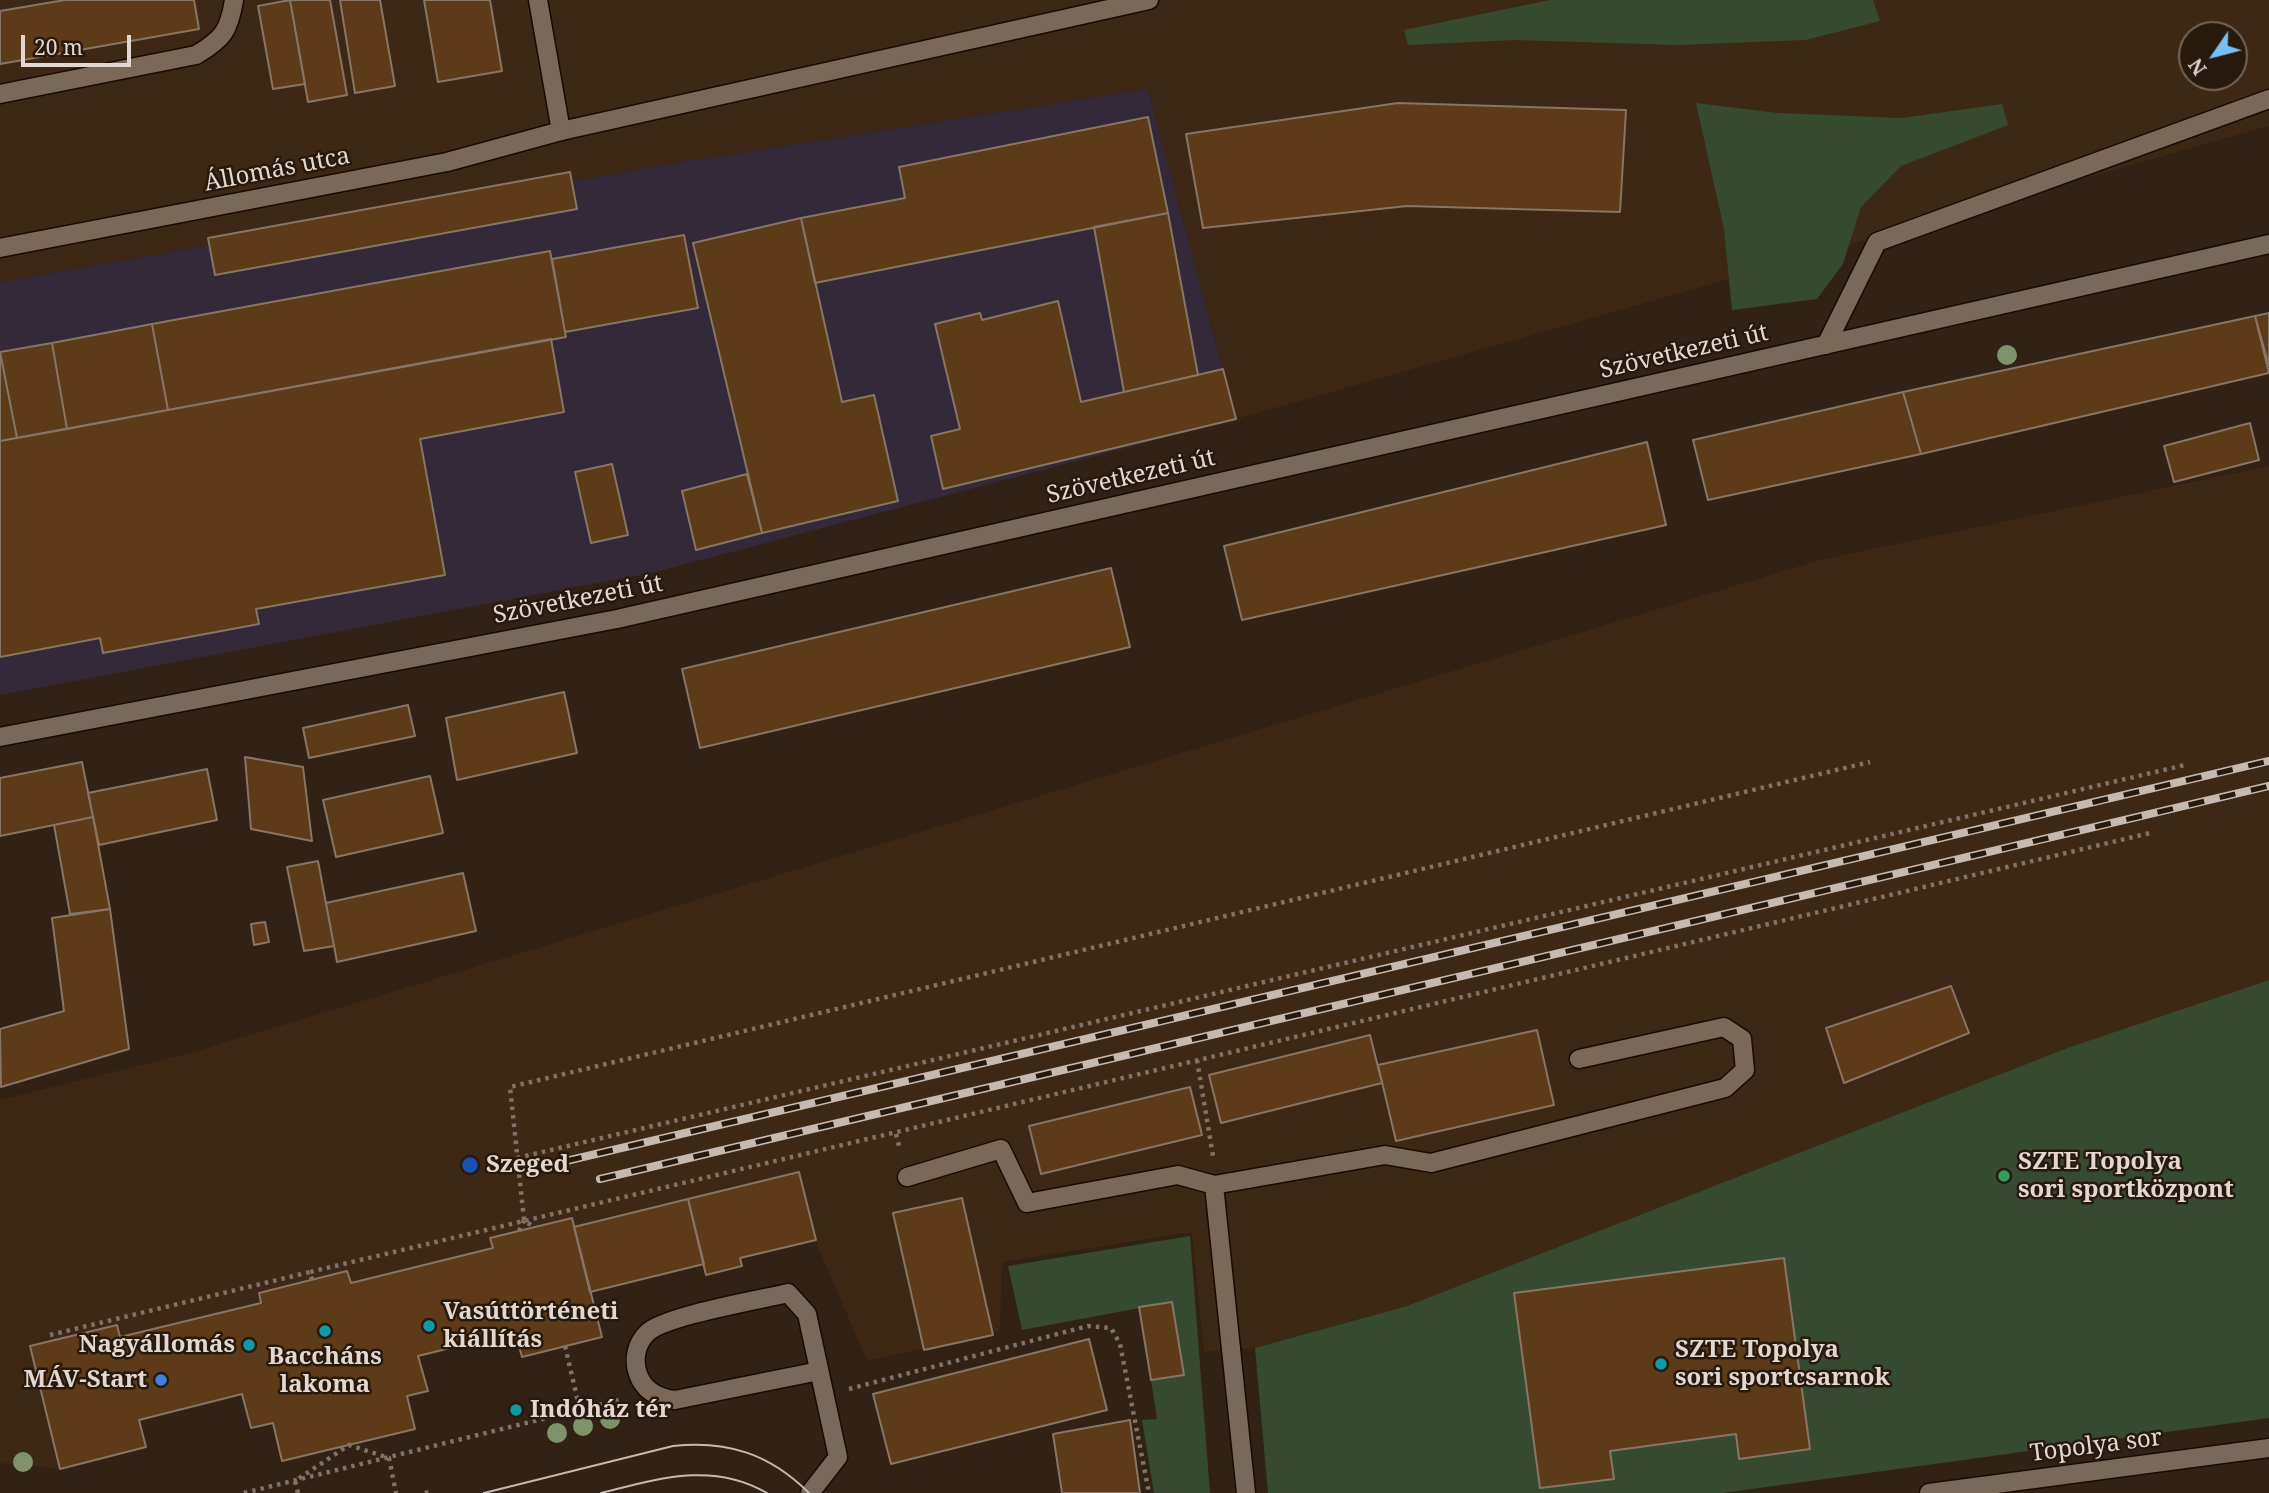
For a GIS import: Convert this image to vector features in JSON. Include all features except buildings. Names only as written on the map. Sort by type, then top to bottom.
[{"type":"street","points":[[0,93],[196,55],[219,42],[229,25],[234,0]]},
{"type":"street","points":[[538,0],[561,131]]},
{"type":"street","name":"Állomás utca","points":[[0,248],[447,162],[561,131],[1149,0]]},
{"type":"street","points":[[1826,345],[1877,243],[2269,99]]},
{"type":"street","name":"Szövetkezeti út","points":[[0,737],[617,619],[2269,244]]},
{"type":"street","points":[[907,1177],[1001,1149],[1027,1203],[1178,1175],[1214,1185],[1385,1155],[1431,1163],[1725,1088],[1745,1070],[1742,1039],[1724,1027],[1579,1059]]},
{"type":"street","points":[[1214,1185],[1246,1493]]},
{"type":"street","points":[[810,1493],[838,1457],[807,1314],[788,1293],[658,1326],[640,1343],[636,1356],[641,1381],[662,1398],[676,1400],[819,1371]]},
{"type":"street","name":"Topolya sor","points":[[1929,1493],[2269,1448]]},
{"type":"path","points":[[520,1231],[524,1220],[510,1087],[1870,762]]},
{"type":"path","points":[[517,1158],[2185,765]]},
{"type":"path","points":[[50,1335],[2150,833]]},
{"type":"path","points":[[1197,1060],[1212,1138],[1214,1185]]},
{"type":"path","points":[[524,1220],[535,1227]]},
{"type":"path","points":[[310,1272],[312,1280]]},
{"type":"path","points":[[824,1395],[1088,1326],[1111,1328],[1120,1344],[1149,1493]]},
{"type":"path","points":[[565,1346],[580,1410]]},
{"type":"path","points":[[244,1493],[619,1400]]},
{"type":"path","points":[[295,1481],[349,1445],[389,1458]]},
{"type":"path","points":[[389,1458],[396,1493]]},
{"type":"path","points":[[295,1481],[298,1493]]},
{"type":"shaded area","points":[[0,0],[2269,0],[2269,126],[1236,419],[1148,89],[676,163],[0,282]]},
{"type":"shaded area","points":[[1148,89],[1236,419],[656,572],[0,695],[0,282],[676,163]]},
{"type":"shaded area","points":[[2269,466],[2269,980],[2070,1047],[1407,1306],[1255,1348],[1204,1352],[1192,1232],[1002,1262],[1000,1331],[867,1361],[815,1240],[740,1258],[742,1266],[706,1275],[703,1264],[591,1292],[602,1337],[522,1357],[515,1332],[419,1355],[428,1391],[407,1397],[415,1429],[282,1461],[273,1423],[251,1428],[242,1394],[140,1420],[146,1447],[60,1469],[0,1463],[0,1100],[190,1053],[1820,560]]},
{"type":"green space","points":[[1550,0],[1873,0],[1880,21],[1806,40],[1677,45],[1515,40],[1408,45],[1404,30]]},
{"type":"green space","points":[[1696,103],[1778,113],[1902,118],[2002,104],[2008,125],[1901,166],[1861,207],[1843,264],[1817,299],[1732,310],[1724,229]]},
{"type":"green space","name":"SZTE Topolya sori sportközpont","points":[[2269,980],[2269,1418],[1723,1493],[1268,1493],[1255,1348],[1407,1306],[2070,1047]]},
{"type":"green space","points":[[1190,1236],[1210,1493],[1154,1493],[1142,1420],[1157,1419],[1151,1380],[1184,1375],[1172,1302],[1022,1330],[1008,1266]]},
{"type":"tram line","points":[[484,1493],[673,1446],[693,1445],[729,1448],[763,1459],[779,1468],[809,1493]]},
{"type":"tram line","points":[[601,1493],[664,1478],[705,1475],[746,1483],[767,1493]]},
{"type":"railway","points":[[566,1161],[2269,761]]},
{"type":"railway","points":[[600,1179],[2269,786]]},
{"type":"place","name":"Szeged","points":[[470,1165]]},
{"type":"place","name":"SZTE Topolya sori sportközpont","points":[[2004,1176]]},
{"type":"place","name":"Vasúttörténeti kiállítás","points":[[429,1326]]},
{"type":"place","name":"Baccháns lakoma","points":[[325,1331]]},
{"type":"place","name":"Nagyállomás","points":[[249,1345]]},
{"type":"place","name":"SZTE Topolya sori sportcsarnok","points":[[1661,1364]]},
{"type":"place","name":"MÁV-Start","points":[[161,1380]]},
{"type":"place","name":"Indóház tér","points":[[516,1410]]}]
